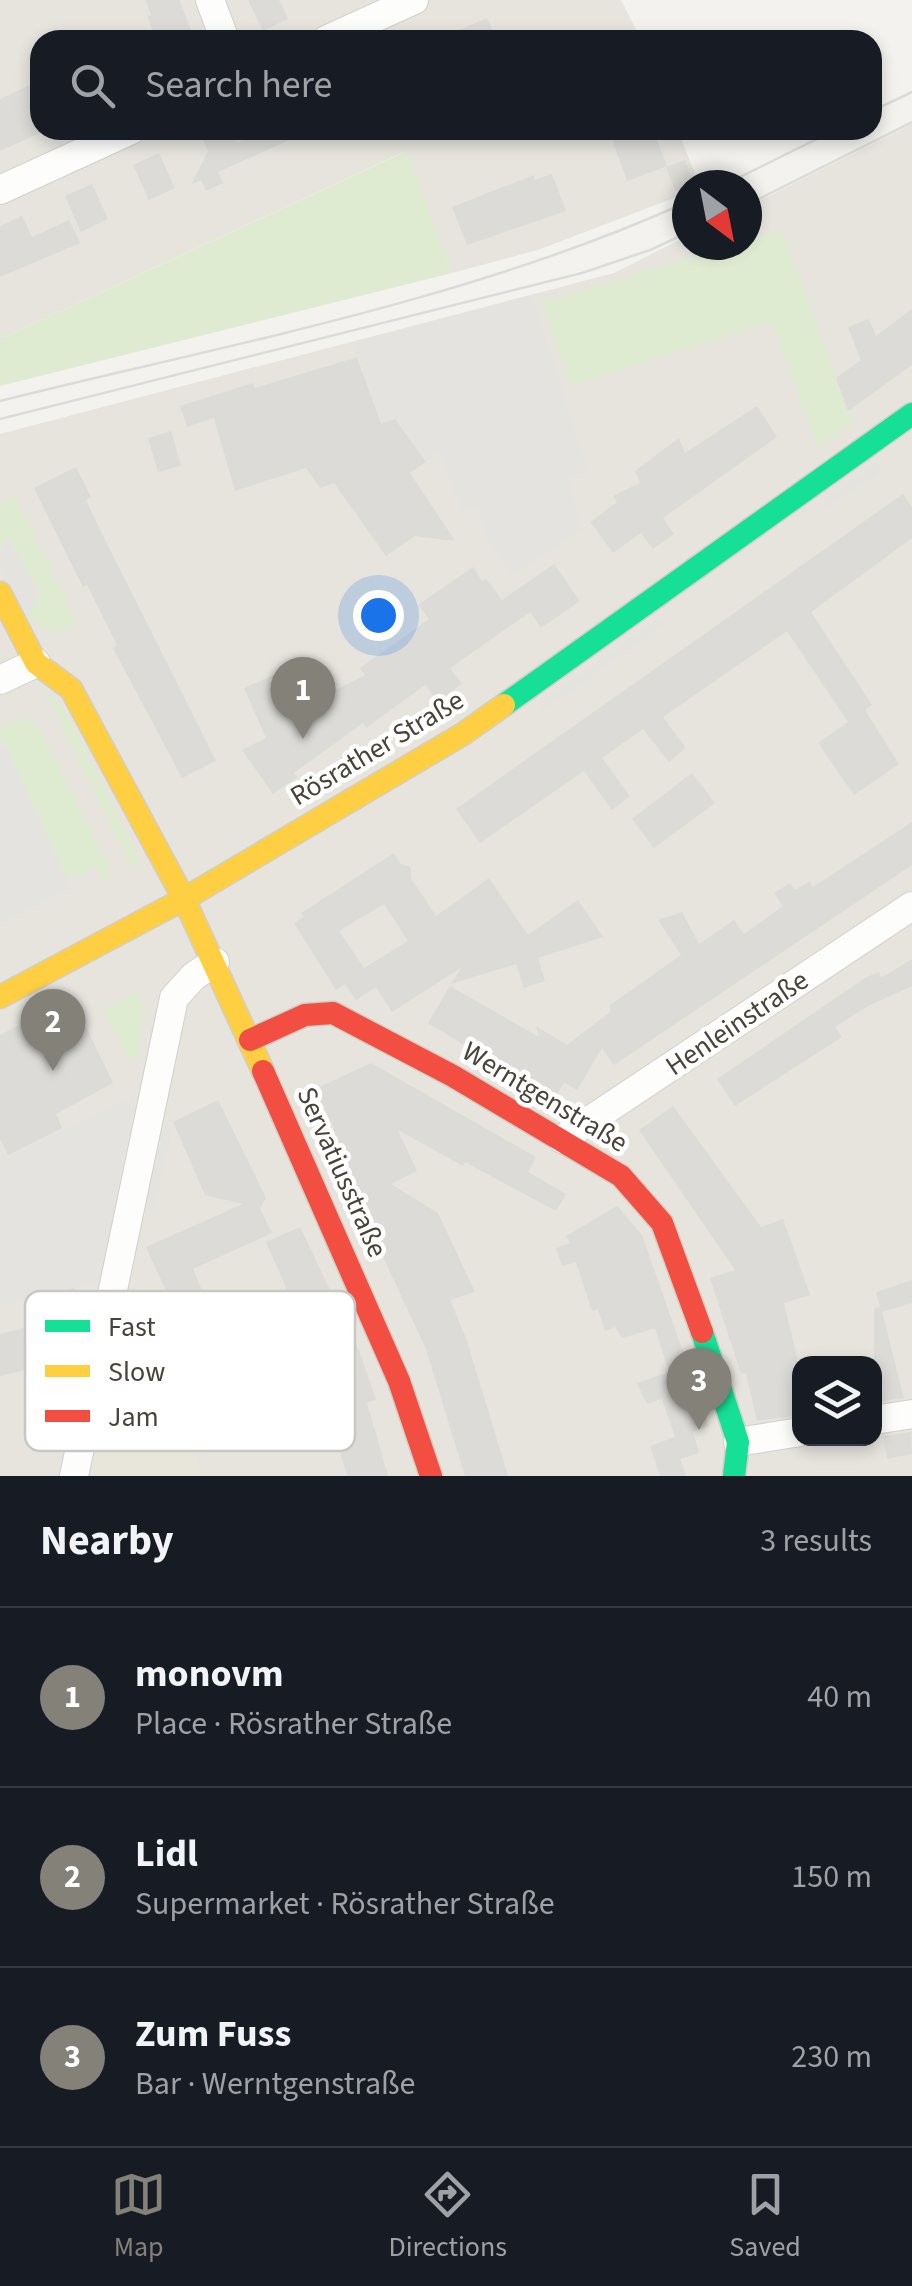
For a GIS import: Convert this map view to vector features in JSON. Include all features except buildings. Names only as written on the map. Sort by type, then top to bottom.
[{"type":"street","points":[[210,0],[222,30]]},
{"type":"street","points":[[348,30],[414,0]]},
{"type":"street","points":[[0,190],[109,140]]},
{"type":"street","name":"Rösrather Straße","points":[[0,996],[184,899],[463,734],[912,414]]},
{"type":"street","points":[[0,593],[36,662],[0,680]]},
{"type":"street","name":"Servatiusstraße","points":[[36,662],[71,688],[215,962],[400,1381],[431,1476]]},
{"type":"street","name":"Henleinstraße","points":[[562,1139],[912,906]]},
{"type":"street","points":[[113,1291],[174,998],[194,976],[215,962]]},
{"type":"street","name":"Werntgenstraße","points":[[250,1040],[305,1015],[333,1013],[562,1139],[620,1176],[662,1223],[738,1442],[734,1476]]},
{"type":"street","points":[[882,1419],[912,1414]]},
{"type":"street","points":[[738,1442],[792,1433]]},
{"type":"street","points":[[74,1476],[79,1451]]},
{"type":"shaded area","points":[[0,0],[621,0],[636,30],[30,30],[30,140],[682,140],[693,170],[672,170],[672,199],[538,250],[452,273],[406,151],[0,339]]},
{"type":"shaded area","points":[[912,124],[912,1476],[0,1476],[0,434],[614,273],[672,244],[672,260],[762,260],[762,199]]},
{"type":"shaded area","points":[[532,296],[588,472],[568,478],[581,531],[513,576],[490,544],[476,506],[462,511],[438,451],[426,462],[396,419],[381,424],[355,343]]},
{"type":"shaded area","points":[[878,463],[882,469],[827,508],[823,501]]},
{"type":"shaded area","points":[[9,539],[40,594],[28,616],[0,564],[0,548]]},
{"type":"shaded area","points":[[661,617],[665,623],[543,711],[538,704]]},
{"type":"shaded area","points":[[6,746],[71,888],[0,924],[0,749]]},
{"type":"shaded area","points":[[136,1094],[100,1281],[60,1291],[25,1291],[25,1300],[0,1306],[0,1150],[5,1158]]},
{"type":"shaded area","points":[[156,1127],[172,1131],[154,1210],[138,1206]]},
{"type":"shaded area","points":[[92,1451],[195,1451],[202,1476],[88,1476]]},
{"type":"green space","points":[[407,151],[452,273],[0,386],[0,339]]},
{"type":"green space","points":[[782,230],[854,423],[818,448],[772,322],[571,386],[542,303],[683,260],[762,260],[762,236]]},
{"type":"green space","points":[[15,497],[76,622],[60,633],[42,628],[28,616],[9,540],[0,548],[1,504]]},
{"type":"green space","points":[[42,687],[66,711],[141,861],[138,865],[131,866]]},
{"type":"green space","points":[[26,718],[37,724],[110,870],[112,876],[108,881],[102,879],[98,868],[86,869],[86,875],[65,876],[0,734],[0,728]]},
{"type":"green space","points":[[138,992],[144,1006],[138,1058],[129,1060],[102,1010]]},
{"type":"tram line","points":[[882,106],[912,92]]},
{"type":"tram line","points":[[882,137],[912,122]]},
{"type":"tram line","points":[[754,170],[815,140]]},
{"type":"tram line","points":[[762,197],[876,140]]},
{"type":"tram line","points":[[0,401],[435,293],[605,236],[672,208]]},
{"type":"tram line","points":[[0,419],[582,273],[672,240]]},
{"type":"traffic: fast","points":[[504,705],[912,414]]},
{"type":"traffic: fast","points":[[702,1332],[738,1442],[734,1476]]},
{"type":"traffic: slow","points":[[0,593],[36,663],[71,689],[184,899],[263,1071]]},
{"type":"traffic: slow","points":[[0,997],[184,899],[463,734],[504,705]]},
{"type":"traffic: jam","points":[[250,1040],[305,1015],[333,1013],[453,1076],[621,1176],[662,1223],[702,1332]]},
{"type":"traffic: jam","points":[[263,1071],[399,1381],[431,1476]]},
{"type":"place","name":"monovm","points":[[303,739]]},
{"type":"place","name":"Lidl","points":[[53,1071]]},
{"type":"place","name":"Zum Fuss","points":[[699,1430]]}]
